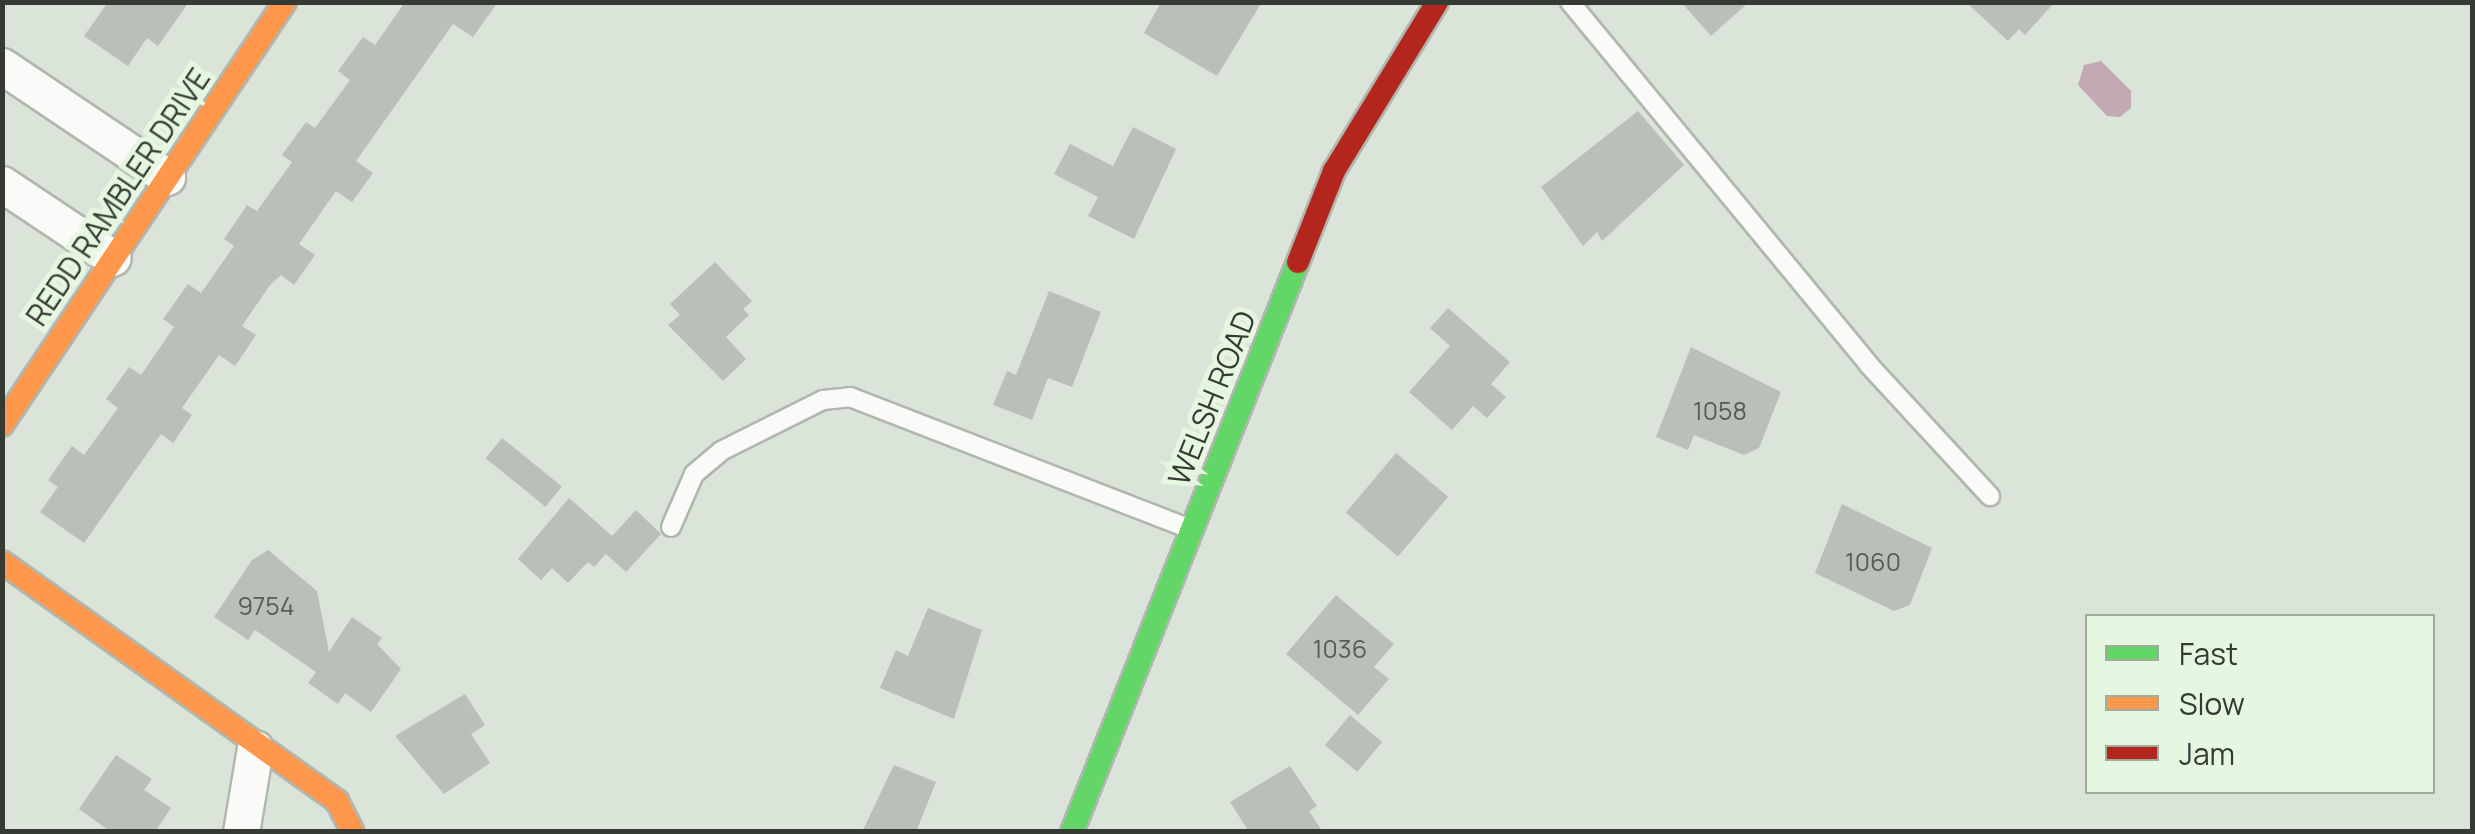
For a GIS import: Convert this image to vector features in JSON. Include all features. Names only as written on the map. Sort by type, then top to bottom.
[{"type":"street","name":"REDD RAMBLER DRIVE","points":[[2,425],[285,2]]},
{"type":"street","name":"WELSH ROAD","points":[[1072,832],[1334,171],[1437,2]]},
{"type":"street","points":[[2,66],[166,176]]},
{"type":"street","points":[[2,184],[113,258]]},
{"type":"street","points":[[2,562],[254,748],[337,801],[353,832]]},
{"type":"street","points":[[241,832],[254,748]]},
{"type":"lane","points":[[1570,2],[1868,364],[1990,496]]},
{"type":"lane","points":[[672,528],[694,474],[721,451],[823,400],[850,397],[1192,530]]},
{"type":"shaded area","points":[[2101,61],[2131,91],[2131,108],[2120,117],[2107,116],[2078,85],[2084,65]]},
{"type":"building","points":[[108,2],[189,2],[158,46],[147,38],[128,66],[84,36]]},
{"type":"building","points":[[405,2],[498,2],[473,37],[453,24],[356,161],[373,173],[352,202],[336,191],[299,244],[315,255],[294,285],[281,275],[270,285],[242,326],[256,335],[235,366],[219,355],[182,408],[192,415],[173,443],[161,434],[84,543],[40,512],[58,487],[48,480],[72,446],[84,455],[118,408],[106,399],[129,367],[141,375],[174,327],[163,319],[188,284],[201,293],[234,246],[224,239],[247,205],[257,211],[292,162],[282,155],[306,122],[315,128],[350,80],[338,71],[363,37],[375,45]]},
{"type":"building","points":[[1161,2],[1262,2],[1217,76],[1144,33]]},
{"type":"building","points":[[1681,2],[1749,2],[1711,36]]},
{"type":"building","points":[[1966,2],[2055,2],[2025,35],[2019,29],[2008,41]]},
{"type":"building","points":[[1638,111],[1684,165],[1602,241],[1597,232],[1583,246],[1541,187]]},
{"type":"building","points":[[1133,127],[1176,149],[1134,239],[1088,216],[1098,197],[1054,174],[1070,144],[1113,166]]},
{"type":"building","points":[[715,262],[752,301],[743,309],[749,315],[726,337],[746,359],[723,381],[668,325],[680,315],[670,304]]},
{"type":"building","points":[[1049,291],[1101,312],[1072,387],[1048,378],[1032,420],[993,405],[1007,371],[1016,375]]},
{"type":"building","points":[[1448,308],[1510,362],[1491,384],[1506,397],[1487,418],[1473,406],[1452,430],[1409,392],[1450,346],[1430,328]]},
{"type":"building","points":[[1691,347],[1781,392],[1759,448],[1744,455],[1694,435],[1688,450],[1656,437]]},
{"type":"building","points":[[502,438],[562,486],[545,507],[486,458]]},
{"type":"building","points":[[1396,453],[1448,497],[1398,556],[1346,513]]},
{"type":"building","points":[[569,498],[612,536],[636,510],[661,534],[626,572],[606,554],[594,567],[588,562],[568,583],[552,568],[541,580],[518,559]]},
{"type":"building","points":[[1842,504],[1932,548],[1910,605],[1894,611],[1815,573]]},
{"type":"building","points":[[268,550],[317,591],[329,652],[352,617],[382,638],[377,644],[401,669],[371,712],[345,693],[338,704],[308,683],[316,672],[255,630],[248,640],[214,617],[252,560]]},
{"type":"building","points":[[1336,595],[1394,644],[1374,667],[1389,679],[1358,715],[1286,654]]},
{"type":"building","points":[[928,608],[982,630],[954,719],[880,688],[896,650],[908,656]]},
{"type":"building","points":[[465,694],[485,725],[471,734],[490,763],[444,794],[395,736]]},
{"type":"building","points":[[1350,715],[1382,742],[1357,772],[1325,745]]},
{"type":"building","points":[[116,755],[152,779],[144,790],[171,808],[155,832],[111,832],[79,809]]},
{"type":"building","points":[[894,765],[936,782],[916,832],[862,832]]},
{"type":"building","points":[[1290,766],[1317,806],[1309,811],[1322,831],[1249,832],[1230,802]]},
{"type":"traffic: fast","points":[[1072,832],[1298,262]]},
{"type":"traffic: slow","points":[[2,425],[285,2]]},
{"type":"traffic: slow","points":[[2,562],[337,801],[353,832]]},
{"type":"traffic: jam","points":[[1298,262],[1334,171],[1437,2]]}]
